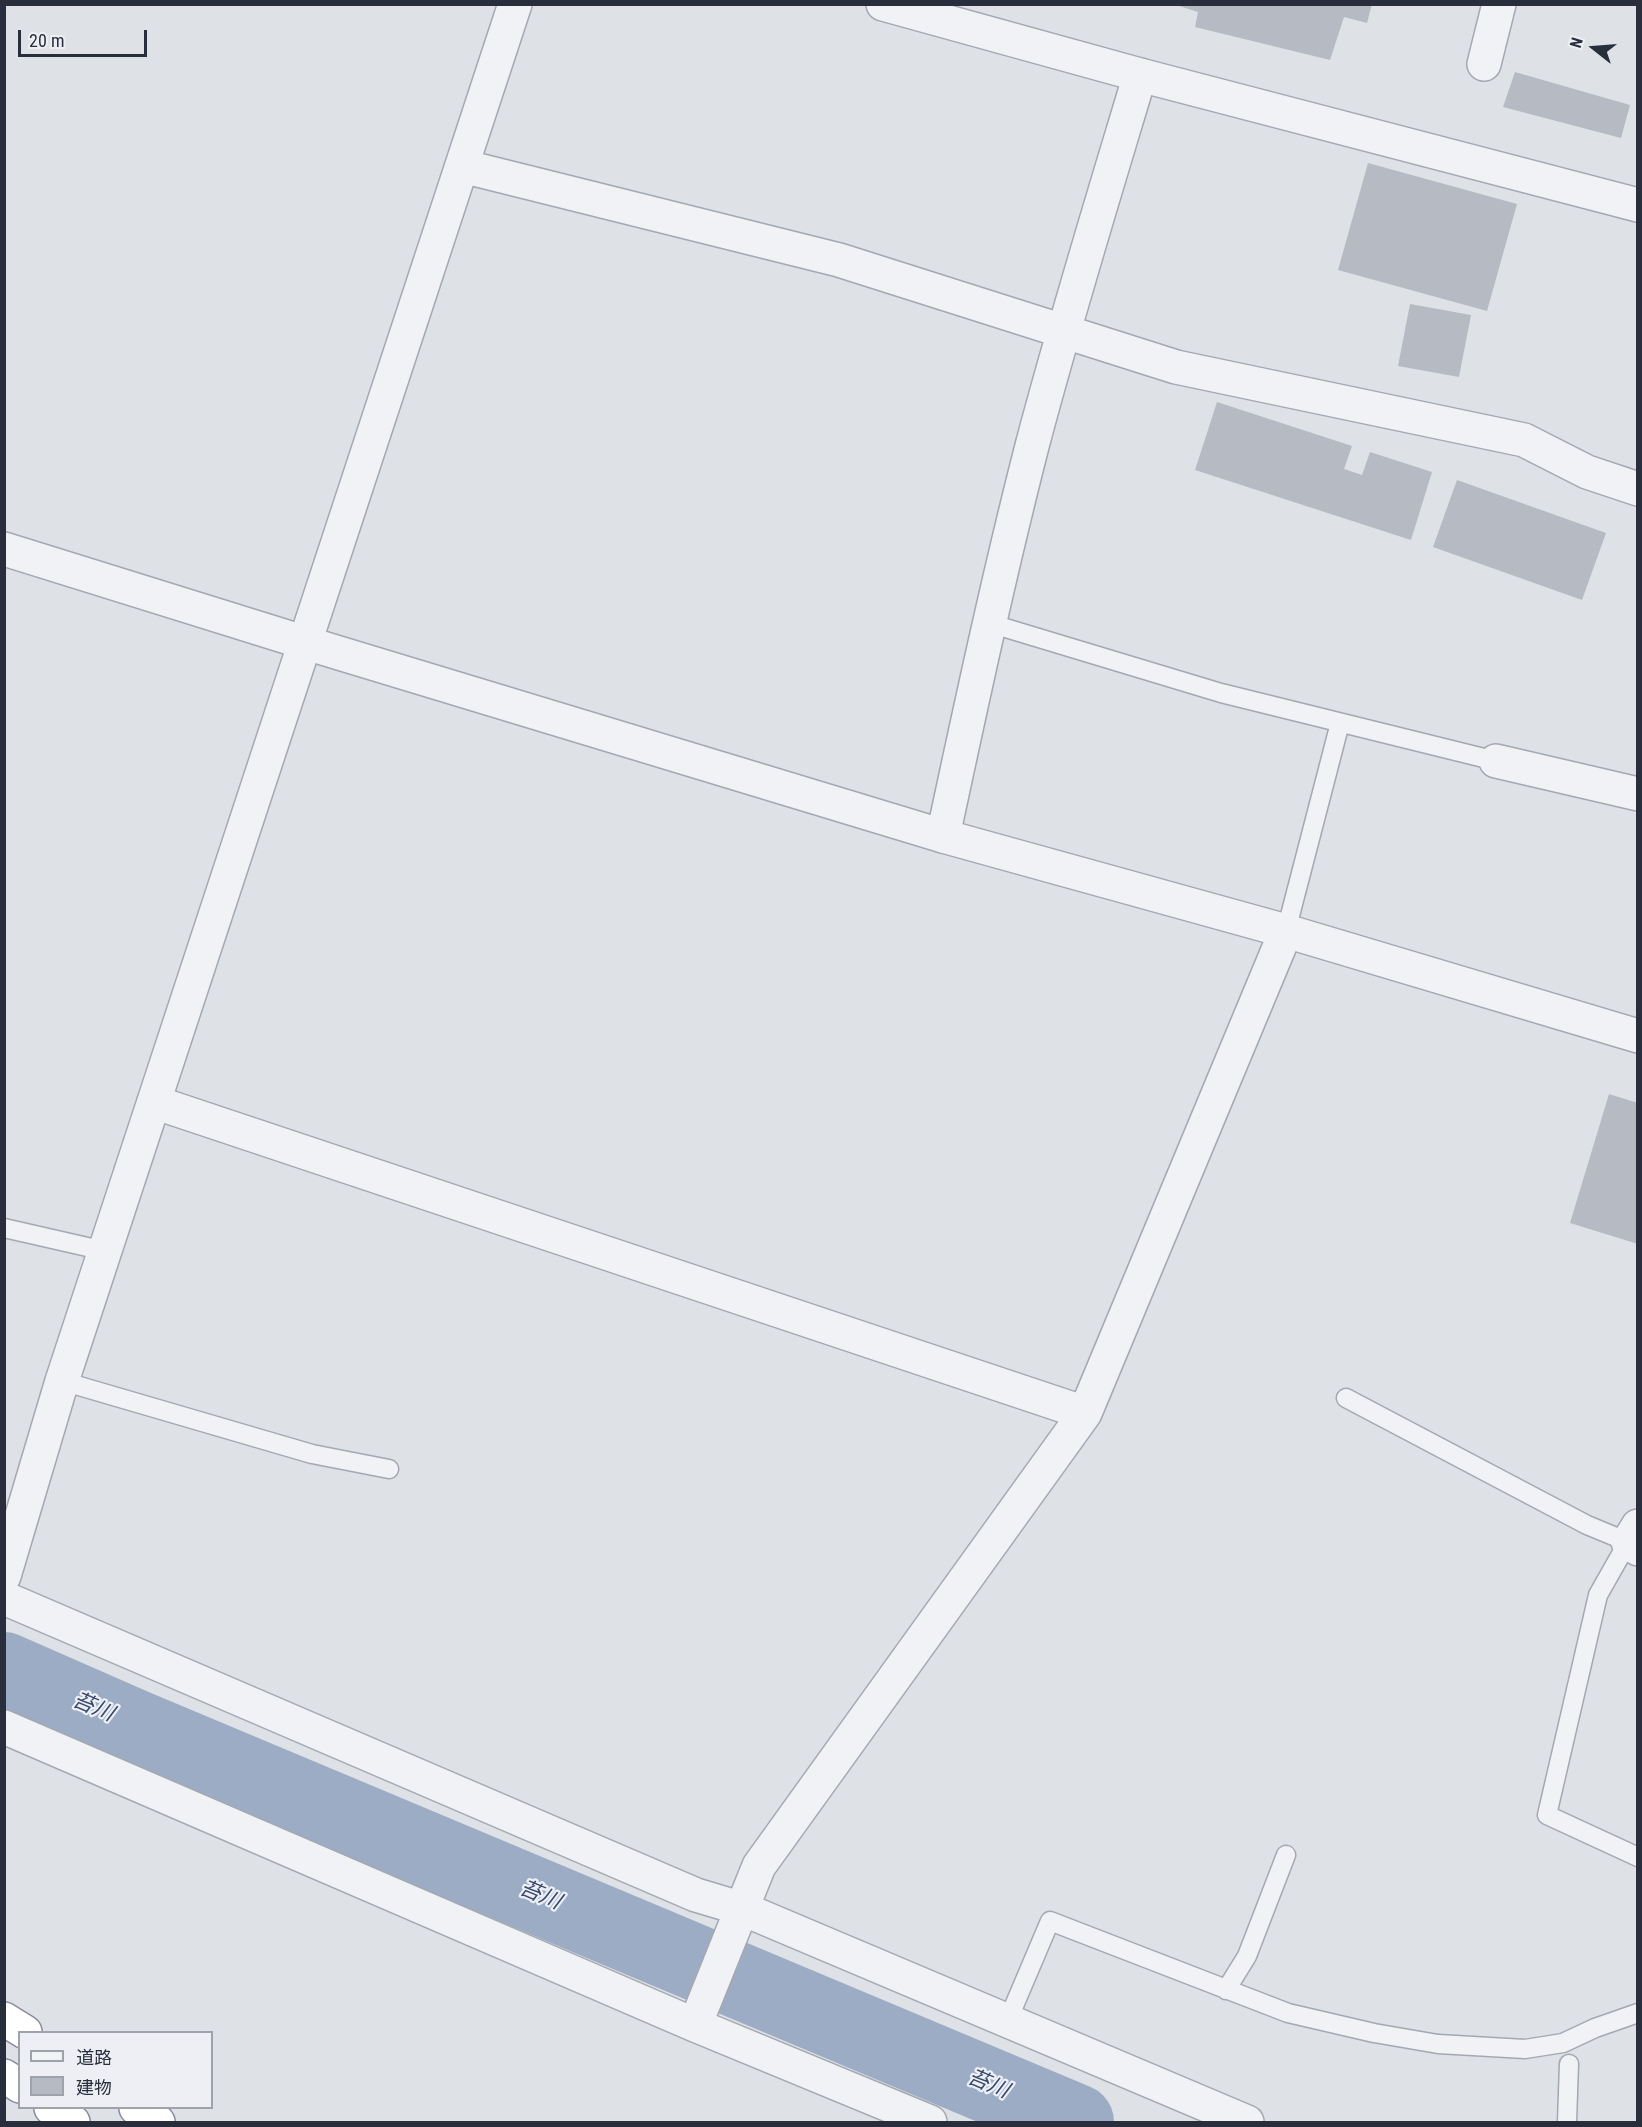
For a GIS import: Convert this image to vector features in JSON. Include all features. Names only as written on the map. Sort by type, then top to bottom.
[{"type":"highway","points":[[4,2019],[23,2031]]},
{"type":"highway","points":[[4,2076],[18,2085]]},
{"type":"highway","points":[[138,2109],[158,2122]]},
{"type":"street","points":[[4,1576],[62,1381],[515,4]]},
{"type":"street","points":[[883,4],[1140,75],[1638,205]]},
{"type":"street","points":[[1484,64],[1499,4]]},
{"type":"street","points":[[943,836],[989,623],[1032,446],[1063,332],[1140,75]]},
{"type":"street","points":[[462,166],[839,260],[1176,367],[1524,440],[1587,472],[1638,489]]},
{"type":"street","points":[[4,549],[943,836],[1286,932],[1638,1036]]},
{"type":"street","points":[[1496,761],[1638,794]]},
{"type":"street","points":[[699,2017],[759,1866],[1085,1413],[1286,932]]},
{"type":"street","points":[[154,1102],[1085,1413]]},
{"type":"street","points":[[4,1598],[696,1895],[740,1916],[1008,2020],[1247,2122]]},
{"type":"street","points":[[4,1727],[699,2017],[930,2122]]},
{"type":"lane","points":[[989,623],[1221,693],[1496,761]]},
{"type":"lane","points":[[1286,932],[1340,723]]},
{"type":"lane","points":[[4,1228],[105,1251]]},
{"type":"lane","points":[[62,1381],[312,1454],[388,1469]]},
{"type":"lane","points":[[1346,1398],[1587,1525],[1634,1539],[1598,1595],[1547,1815],[1638,1857]]},
{"type":"lane","points":[[1226,1990],[1247,1956],[1286,1855]]},
{"type":"lane","points":[[1008,2020],[1050,1921],[1288,2013],[1374,2033],[1438,2044],[1525,2049],[1563,2043],[1594,2028],[1638,2013]]},
{"type":"lane","points":[[1567,2122],[1569,2064]]},
{"type":"building","points":[[1173,4],[1372,4],[1367,23],[1344,17],[1330,60],[1195,27],[1198,12]]},
{"type":"building","points":[[1515,72],[1630,105],[1621,138],[1503,107]]},
{"type":"building","points":[[1368,163],[1517,204],[1487,311],[1338,270]]},
{"type":"building","points":[[1410,304],[1471,315],[1459,377],[1398,366]]},
{"type":"building","points":[[1217,402],[1352,446],[1344,469],[1362,475],[1370,452],[1432,472],[1411,540],[1195,470]]},
{"type":"building","points":[[1457,480],[1606,533],[1582,600],[1433,547]]},
{"type":"building","points":[[1609,1094],[1638,1103],[1638,1244],[1570,1223]]},
{"type":"waterway","name":"苔川","points":[[4,1670],[134,1727],[1076,2122]]}]
